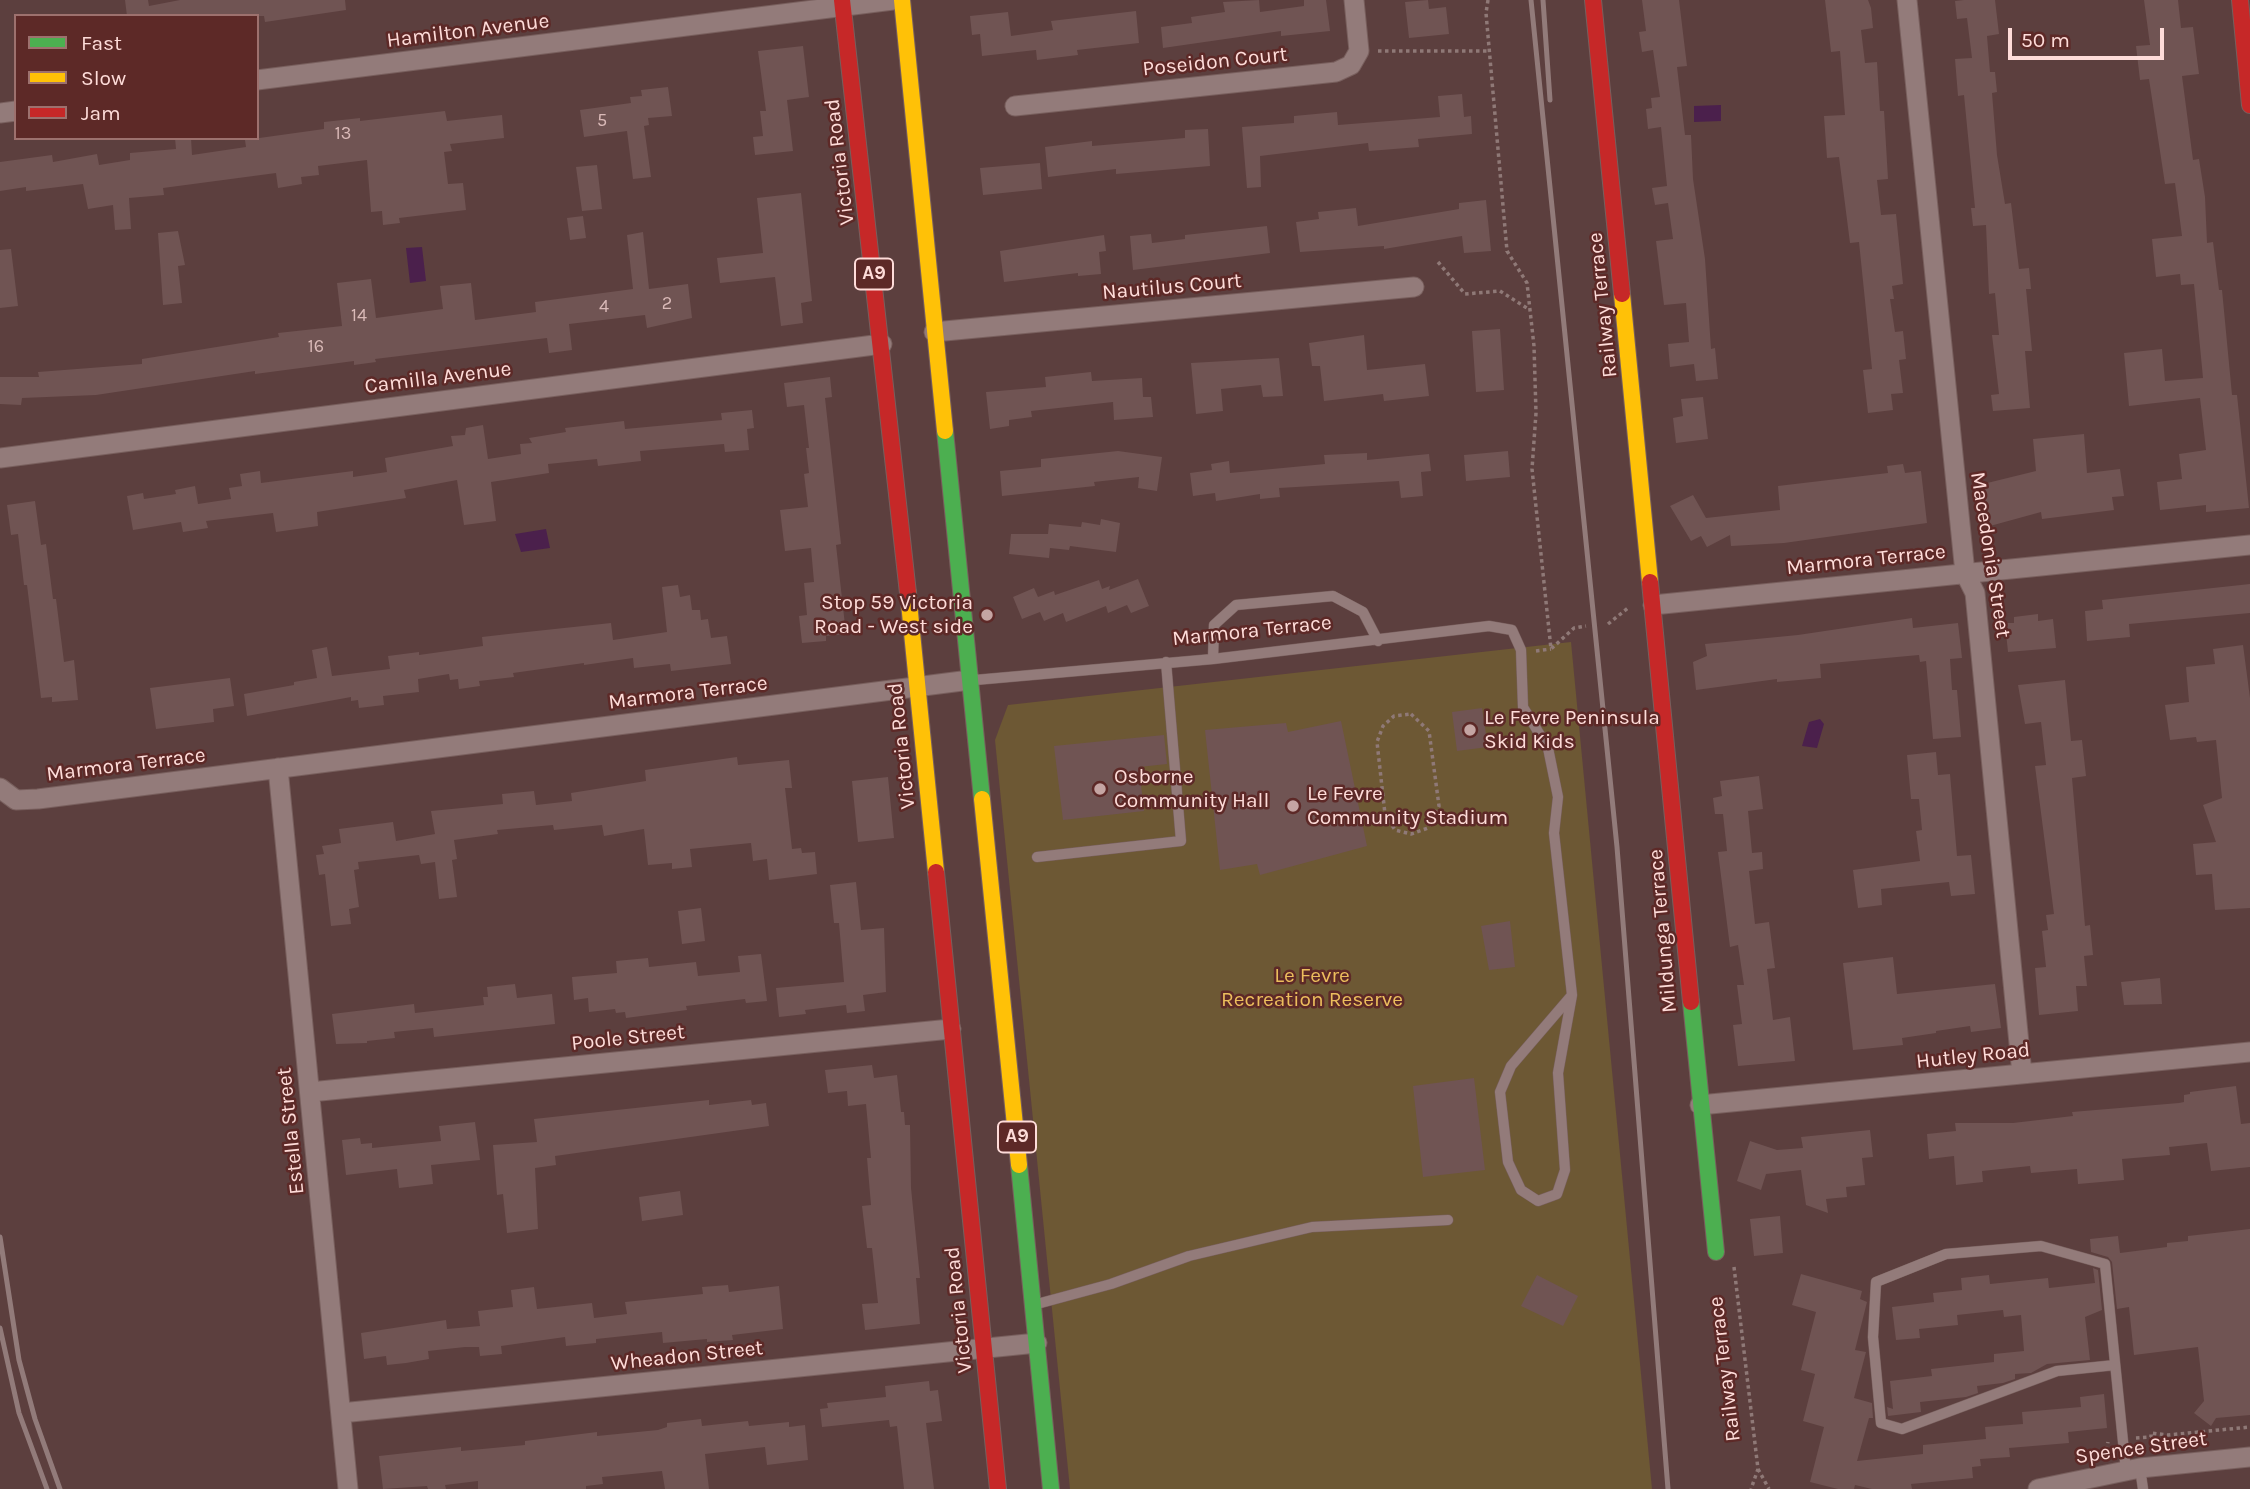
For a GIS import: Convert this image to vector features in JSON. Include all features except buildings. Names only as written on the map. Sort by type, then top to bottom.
[{"type":"main road","name":"A9","points":[[902,0],[934,332],[948,545],[970,680],[1051,1489]]},
{"type":"main road","name":"Railway Terrace","points":[[1593,0],[1653,605]]},
{"type":"main road","points":[[2239,0],[2250,105]]},
{"type":"main road","name":"Victoria Road","points":[[843,3],[882,344],[910,548],[917,688],[998,1489]]},
{"type":"main road","name":"Mildunga Terrace","points":[[1653,605],[1716,1252]]},
{"type":"street","name":"Hamilton Avenue","points":[[259,80],[843,3],[893,0]]},
{"type":"street","points":[[1354,0],[1359,51]]},
{"type":"street","name":"Macedonia Street","points":[[1907,0],[1965,573],[1975,593],[2022,1074]]},
{"type":"street","name":"Poseidon Court","points":[[1015,106],[1336,72],[1351,65],[1359,51]]},
{"type":"street","name":"Nautilus Court","points":[[934,332],[1414,287]]},
{"type":"street","name":"Camilla Avenue","points":[[0,458],[882,344]]},
{"type":"street","name":"Marmora Terrace","points":[[1653,605],[2250,545]]},
{"type":"street","name":"Marmora Terrace","points":[[4,792],[16,800],[38,799],[970,680]]},
{"type":"street","name":"Estella Street","points":[[278,768],[348,1489]]},
{"type":"street","name":"Poole Street","points":[[310,1092],[951,1029]]},
{"type":"street","name":"Hutley Road","points":[[1700,1105],[2250,1052]]},
{"type":"street","name":"Wheadon Street","points":[[341,1413],[1037,1343]]},
{"type":"street","name":"Spence Street","points":[[2038,1489],[2133,1469],[2250,1457]]},
{"type":"lane","points":[[1213,659],[1214,625],[1236,605],[1333,596],[1363,612],[1378,641]]},
{"type":"lane","name":"Marmora Terrace","points":[[970,680],[1213,659],[1489,626],[1512,630],[1521,650],[1523,707],[1548,748],[1558,797],[1553,833],[1572,995]]},
{"type":"lane","points":[[1037,857],[1181,841],[1166,662]]},
{"type":"lane","points":[[1572,995],[1558,1073],[1565,1170],[1557,1194],[1538,1201],[1521,1190],[1508,1162],[1500,1093],[1511,1066],[1572,995]]},
{"type":"lane","points":[[1033,1305],[1111,1284],[1189,1256],[1312,1227],[1448,1220]]},
{"type":"lane","points":[[2115,1365],[2057,1371],[1902,1429],[1881,1423],[1873,1337],[1876,1282],[1946,1254],[2041,1246],[2105,1264],[2123,1440],[2143,1489]]},
{"type":"path","points":[[1488,0],[1507,251],[1527,283],[1530,310],[1536,413],[1532,469],[1551,649]]},
{"type":"path","points":[[1359,51],[1490,51]]},
{"type":"path","points":[[1438,262],[1465,294],[1500,291],[1530,310]]},
{"type":"path","points":[[1608,624],[1633,604]]},
{"type":"path","points":[[1530,652],[1551,649],[1574,628],[1586,626]]},
{"type":"path","points":[[1411,714],[1429,731],[1436,768],[1439,806],[1428,828],[1411,834],[1395,830],[1385,814],[1377,743],[1383,726],[1394,716],[1411,714]]},
{"type":"path","name":"Railway Terrace","points":[[1716,1252],[1733,1264],[1758,1469],[1751,1489]]},
{"type":"path","points":[[2105,1462],[2106,1442],[2151,1437],[2151,1433],[2168,1435],[2250,1427]]},
{"type":"path","points":[[1758,1469],[1769,1489]]},
{"type":"green space","name":"Le Fevre Recreation Reserve","points":[[1571,642],[1652,1489],[1070,1489],[995,740],[1008,705]]},
{"type":"shaded area","points":[[1721,105],[1721,121],[1694,122],[1694,106]]},
{"type":"shaded area","points":[[422,247],[426,281],[410,283],[406,248]]},
{"type":"shaded area","points":[[546,529],[550,548],[521,552],[515,534]]},
{"type":"shaded area","points":[[1820,719],[1824,724],[1817,748],[1802,746],[1809,722]]},
{"type":"railway","points":[[1531,0],[1617,847],[1668,1489]]},
{"type":"railway","points":[[1543,0],[1550,100]]},
{"type":"railway","points":[[0,1237],[19,1360],[35,1419],[60,1489]]},
{"type":"railway","points":[[0,1328],[19,1413],[47,1489]]},
{"type":"traffic: fast","points":[[945,431],[982,799]]},
{"type":"traffic: fast","points":[[1691,1002],[1716,1252]]},
{"type":"traffic: fast","points":[[1019,1165],[1051,1489]]},
{"type":"traffic: slow","points":[[902,0],[945,431]]},
{"type":"traffic: slow","points":[[1622,294],[1650,582]]},
{"type":"traffic: slow","points":[[908,593],[936,872]]},
{"type":"traffic: slow","points":[[982,799],[1019,1165]]},
{"type":"traffic: jam","points":[[842,0],[908,593]]},
{"type":"traffic: jam","points":[[1593,0],[1622,294]]},
{"type":"traffic: jam","points":[[2240,0],[2250,105]]},
{"type":"traffic: jam","points":[[1650,582],[1691,1002]]},
{"type":"traffic: jam","points":[[936,872],[998,1489]]},
{"type":"place","name":"Stop 59 Victoria Road - West side","points":[[987,615]]},
{"type":"place","name":"Le Fevre Peninsula Skid Kids","points":[[1470,730]]},
{"type":"place","name":"Osborne Community Hall","points":[[1100,789]]},
{"type":"place","name":"Le Fevre Community Stadium","points":[[1293,806]]}]
